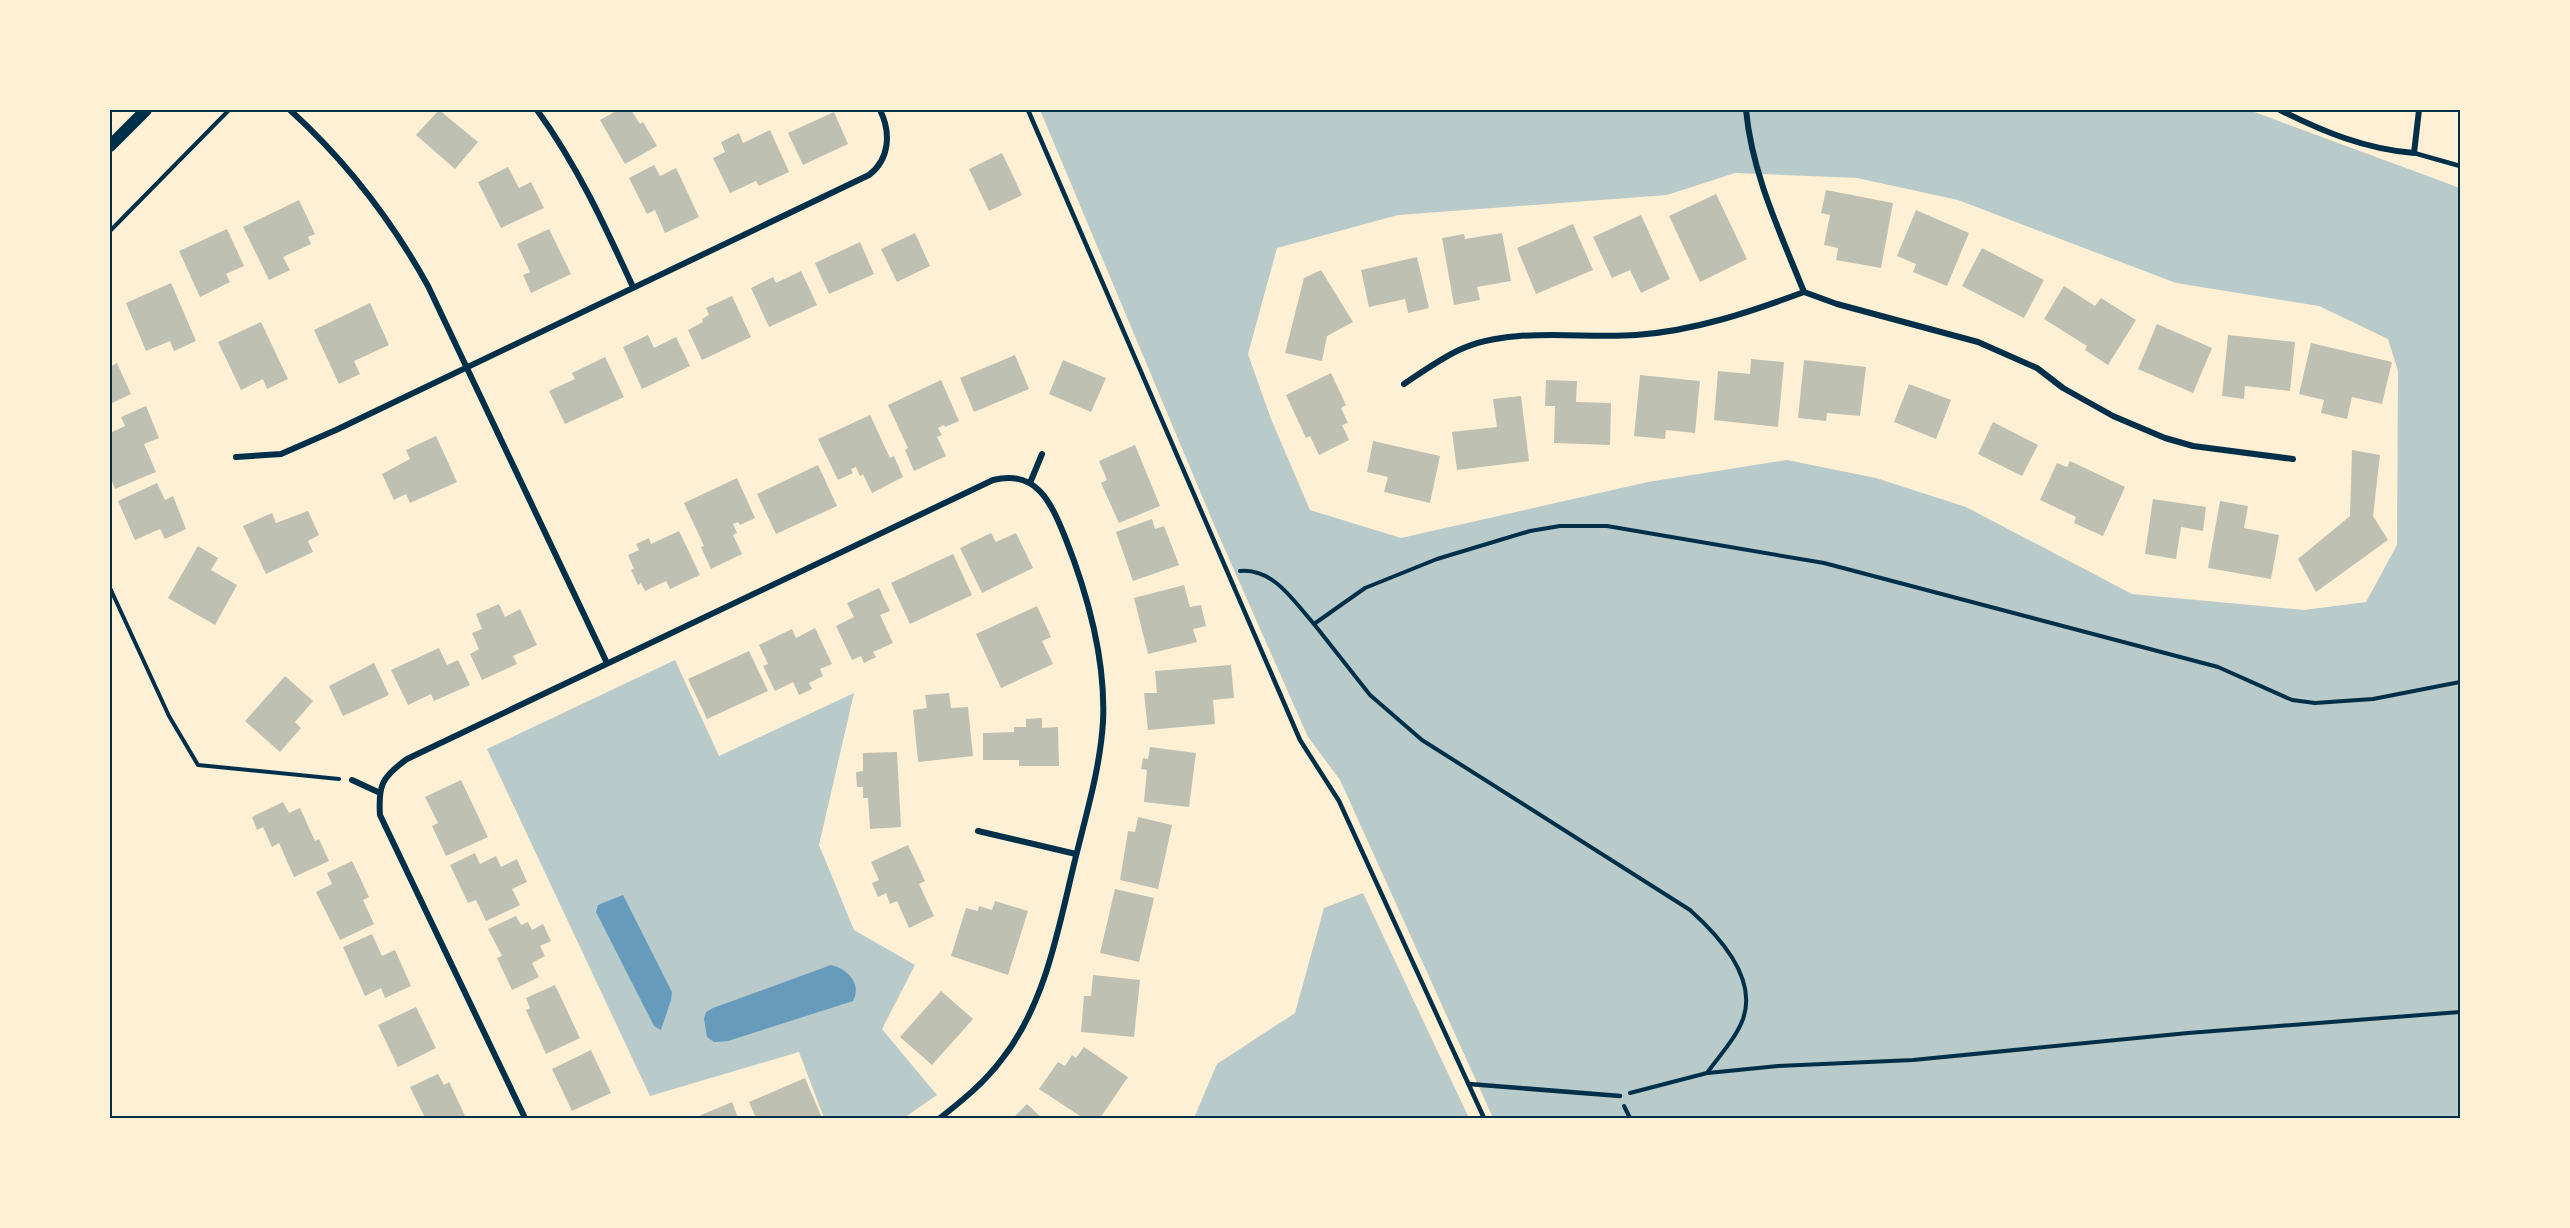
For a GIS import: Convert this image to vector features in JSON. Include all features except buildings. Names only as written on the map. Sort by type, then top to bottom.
[{"type":"main road","points":[[110,146],[146,110]]},
{"type":"street","points":[[290,110],[324,140],[392,225],[428,286],[607,663]]},
{"type":"street","points":[[537,110],[575,168],[597,209],[633,287]]},
{"type":"street","points":[[236,457],[281,454],[869,175],[879,168],[886,150],[888,132],[880,110]]},
{"type":"street","points":[[1746,110],[1752,156],[1804,292]]},
{"type":"street","points":[[2280,110],[2345,139],[2383,150],[2414,153],[2419,110]]},
{"type":"street","points":[[1404,384],[1460,349],[1484,342],[1511,337],[1636,335],[1668,331],[1751,312],[1804,292],[1837,304],[1978,342],[2037,368],[2063,388],[2113,416],[2165,438],[2193,447],[2293,459]]},
{"type":"street","points":[[1030,483],[1042,454]]},
{"type":"street","points":[[525,1119],[380,815],[378,792],[383,780],[407,759],[993,480],[1005,477],[1030,483],[1047,499],[1078,569],[1094,627],[1103,721],[1098,769],[1054,949],[1020,1031],[1003,1058],[985,1079],[940,1119]]},
{"type":"street","points":[[352,780],[378,792]]},
{"type":"street","points":[[978,831],[1076,854]]},
{"type":"lane","points":[[1029,110],[1300,740],[1339,801],[1484,1119]]},
{"type":"lane","points":[[2414,153],[2460,166]]},
{"type":"lane","points":[[1469,1084],[1620,1096]]},
{"type":"path","points":[[110,231],[229,110]]},
{"type":"path","points":[[1314,624],[1365,588],[1437,559],[1530,531],[1560,526],[1607,526],[1824,563],[2217,667],[2292,700],[2314,703],[2373,699],[2460,682]]},
{"type":"path","points":[[1226,572],[1248,570],[1270,577],[1314,624],[1370,695],[1422,740],[1690,910],[1712,930],[1735,959],[1745,993],[1746,1008],[1742,1022],[1707,1073]]},
{"type":"path","points":[[110,588],[169,716],[198,765],[352,780]]},
{"type":"path","points":[[1620,1096],[1707,1073],[1778,1066],[1912,1060],[2188,1033],[2460,1011]]},
{"type":"shaded area","points":[[1040,110],[2249,110],[2460,188],[2460,1118],[1493,1118],[1340,780],[1308,737],[1215,527]],"holes":[[[1735,173],[1857,178],[1958,200],[2176,283],[2319,306],[2388,339],[2398,371],[2397,545],[2366,602],[2304,610],[2132,594],[1966,507],[1876,478],[1787,460],[1648,482],[1401,538],[1310,510],[1271,419],[1248,354],[1277,248],[1398,215],[1667,195]]]},
{"type":"shaded area","points":[[675,660],[719,756],[854,693],[819,845],[854,930],[915,965],[882,1029],[937,1095],[904,1118],[824,1118],[799,1052],[650,1096],[487,749]]},
{"type":"shaded area","points":[[1363,893],[1469,1118],[1194,1118],[1217,1064],[1295,1013],[1324,908]]},
{"type":"water","points":[[623,895],[672,992],[661,1030],[654,1026],[596,912],[598,905]]},
{"type":"water","points":[[831,965],[843,970],[852,978],[856,989],[853,1001],[728,1041],[714,1042],[707,1037],[704,1019],[706,1012]]}]
